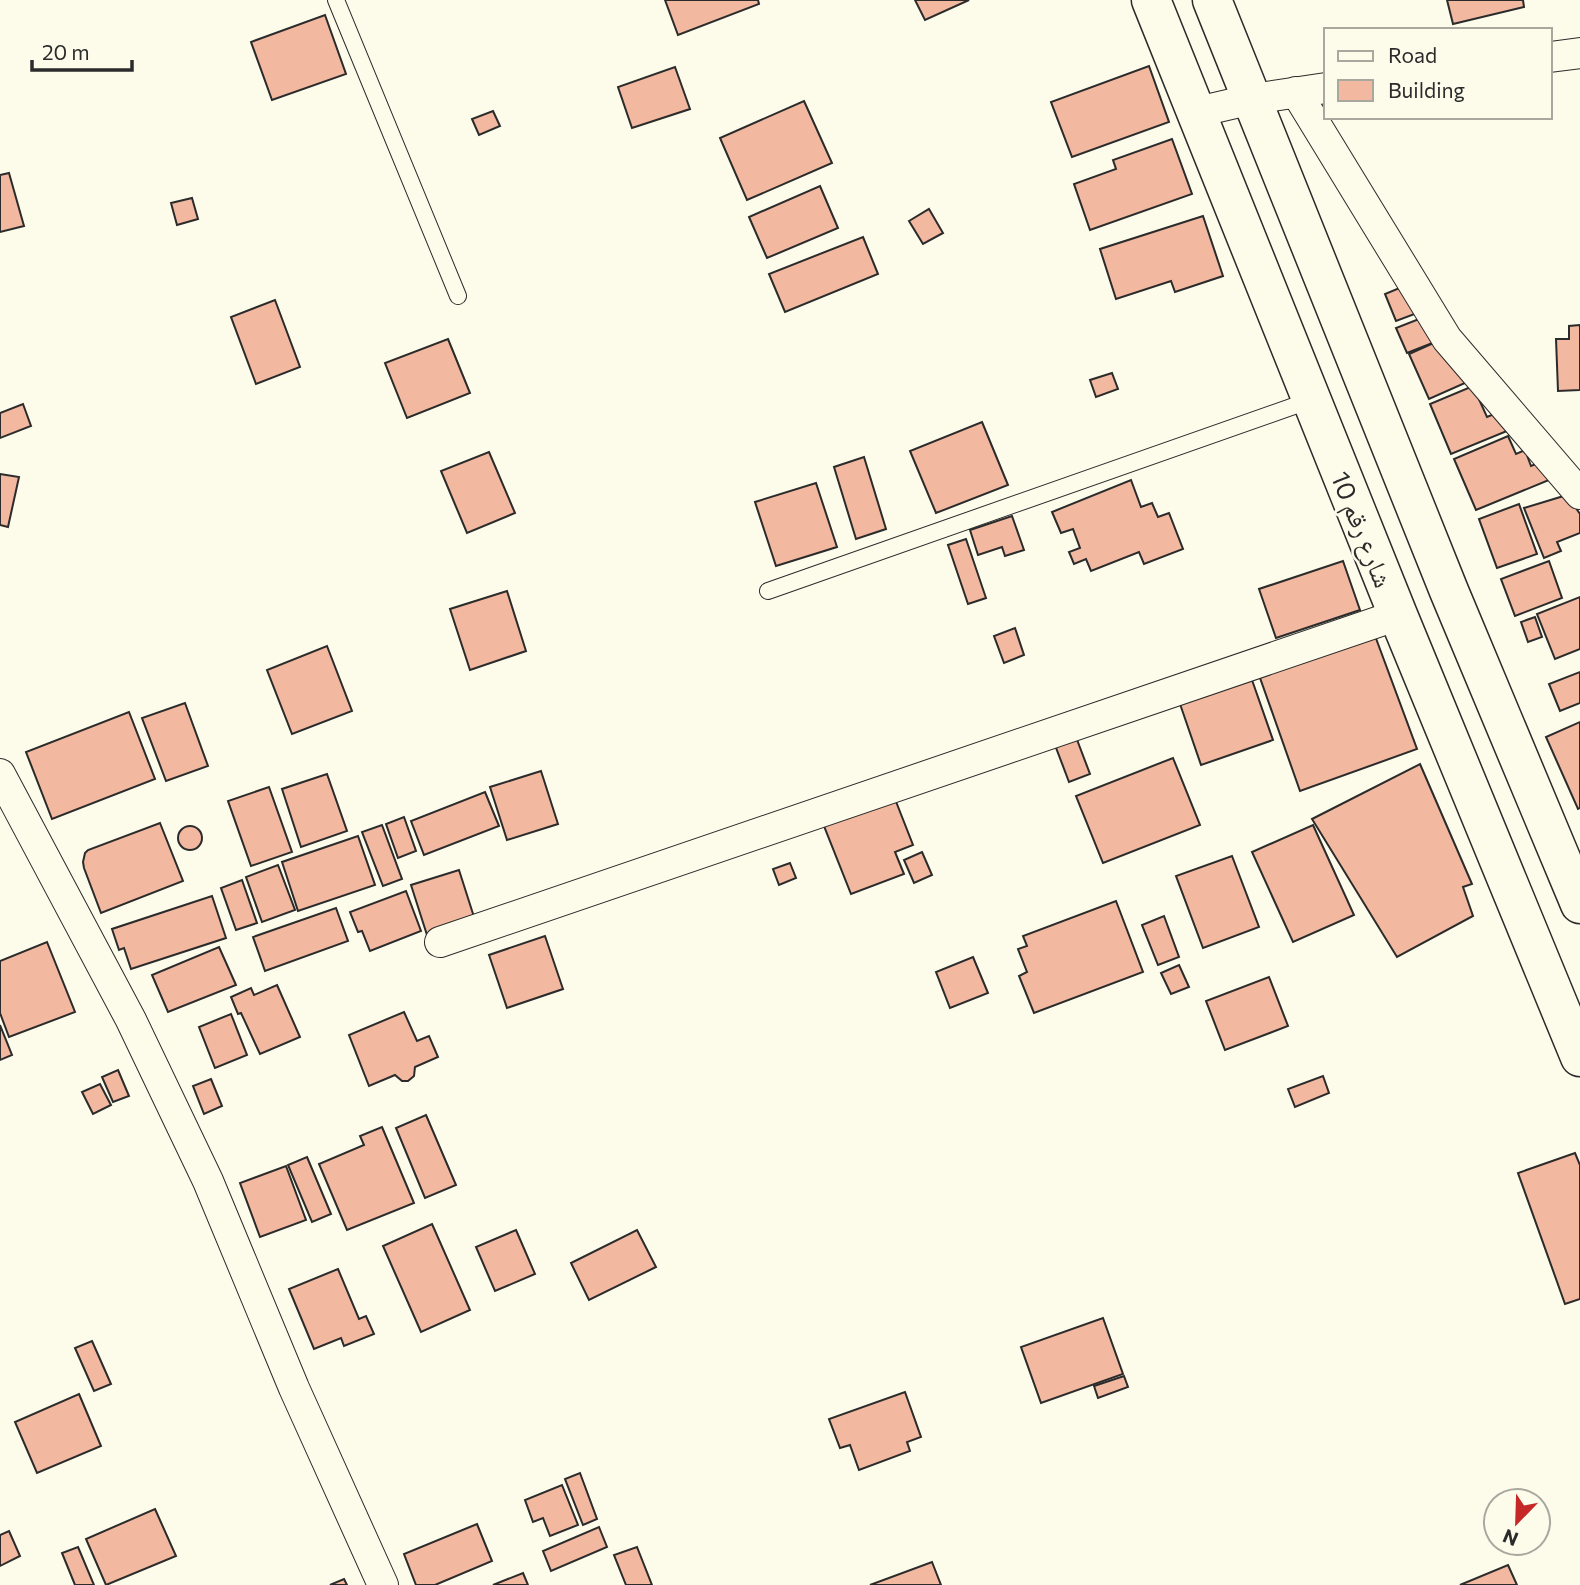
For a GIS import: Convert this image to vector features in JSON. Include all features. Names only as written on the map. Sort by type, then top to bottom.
[{"type":"main road","name":"شارع رقم 10","points":[[1151,0],[1398,615],[1580,1057]]},
{"type":"main road","points":[[1212,0],[1449,591],[1580,904]]},
{"type":"street","points":[[1552,57],[1580,53]]},
{"type":"street","points":[[1197,112],[1253,99],[1324,88]]},
{"type":"street","points":[[1296,92],[1447,339],[1580,494]]},
{"type":"street","points":[[440,942],[1398,615]]},
{"type":"street","points":[[0,774],[131,1020],[202,1168],[294,1388],[383,1585]]},
{"type":"lane","points":[[336,0],[458,296]]},
{"type":"lane","points":[[768,591],[1311,400]]},
{"type":"building","points":[[665,0],[758,0],[759,4],[678,35]]},
{"type":"building","points":[[915,0],[969,0],[925,20]]},
{"type":"building","points":[[1447,0],[1523,0],[1524,7],[1453,24]]},
{"type":"building","points":[[325,15],[346,74],[272,100],[251,42]]},
{"type":"building","points":[[1149,66],[1169,122],[1072,157],[1051,102]]},
{"type":"building","points":[[675,67],[690,109],[632,128],[618,87]]},
{"type":"building","points":[[804,101],[832,163],[747,200],[720,138]]},
{"type":"building","points":[[493,111],[500,126],[479,135],[472,119]]},
{"type":"building","points":[[1172,139],[1192,194],[1090,230],[1074,184],[1116,169],[1113,160]]},
{"type":"building","points":[[9,173],[24,226],[0,232],[0,175]]},
{"type":"building","points":[[820,186],[838,228],[767,258],[749,217]]},
{"type":"building","points":[[192,198],[198,219],[177,225],[171,203]]},
{"type":"building","points":[[929,209],[943,233],[923,244],[909,221]]},
{"type":"building","points":[[1203,216],[1223,276],[1175,292],[1171,281],[1116,299],[1100,249]]},
{"type":"building","points":[[863,237],[878,274],[785,312],[769,274]]},
{"type":"building","points":[[1409,284],[1420,312],[1396,321],[1385,294]]},
{"type":"building","points":[[275,300],[300,367],[256,384],[231,317]]},
{"type":"building","points":[[1424,317],[1435,342],[1407,353],[1396,328]]},
{"type":"building","points":[[1580,325],[1580,390],[1558,391],[1556,339],[1569,339],[1569,326]]},
{"type":"building","points":[[448,339],[470,393],[407,418],[385,363]]},
{"type":"building","points":[[1438,341],[1454,358],[1465,383],[1429,399],[1409,354]]},
{"type":"building","points":[[1112,373],[1118,389],[1096,397],[1090,380]]},
{"type":"building","points":[[1473,386],[1487,417],[1499,412],[1507,431],[1451,454],[1430,404]]},
{"type":"building","points":[[23,404],[31,426],[0,438],[0,413]]},
{"type":"building","points":[[982,422],[1008,485],[936,513],[910,451]]},
{"type":"building","points":[[1508,436],[1516,454],[1525,450],[1531,466],[1541,462],[1549,480],[1476,510],[1454,459]]},
{"type":"building","points":[[489,452],[515,513],[467,533],[441,471]]},
{"type":"building","points":[[864,457],[886,529],[856,539],[834,467]]},
{"type":"building","points":[[0,474],[19,477],[8,527],[0,525]]},
{"type":"building","points":[[1131,480],[1141,507],[1152,503],[1158,517],[1169,513],[1183,549],[1144,564],[1139,552],[1091,571],[1086,559],[1074,564],[1069,552],[1080,548],[1073,529],[1061,533],[1052,512]]},
{"type":"building","points":[[816,483],[837,547],[776,566],[755,502]]},
{"type":"building","points":[[1567,495],[1580,514],[1580,533],[1557,542],[1561,551],[1544,558],[1524,508]]},
{"type":"building","points":[[1519,504],[1537,554],[1497,568],[1479,519]]},
{"type":"building","points":[[1012,516],[1024,550],[1005,556],[1002,547],[978,555],[970,530]]},
{"type":"building","points":[[966,539],[986,598],[968,604],[948,545]]},
{"type":"building","points":[[1343,561],[1360,610],[1276,638],[1259,589]]},
{"type":"building","points":[[1549,561],[1562,598],[1515,616],[1501,579]]},
{"type":"building","points":[[507,591],[526,651],[470,670],[450,609]]},
{"type":"building","points":[[1580,597],[1580,649],[1555,659],[1537,614]]},
{"type":"building","points":[[1535,617],[1542,637],[1528,642],[1521,622]]},
{"type":"building","points":[[1015,628],[1024,655],[1004,663],[994,636]]},
{"type":"building","points":[[1374,633],[1417,749],[1300,791],[1259,675]]},
{"type":"building","points":[[327,646],[352,711],[292,734],[267,670]]},
{"type":"building","points":[[1580,672],[1580,703],[1560,711],[1549,684]]},
{"type":"building","points":[[1252,680],[1273,740],[1201,765],[1180,704]]},
{"type":"building","points":[[185,703],[208,766],[166,781],[142,718]]},
{"type":"building","points":[[129,712],[155,779],[52,819],[26,752]]},
{"type":"building","points":[[1580,722],[1580,808],[1578,809],[1546,737]]},
{"type":"building","points":[[1076,737],[1090,774],[1069,782],[1055,745]]},
{"type":"building","points":[[1173,758],[1200,825],[1103,863],[1076,796]]},
{"type":"building","points":[[1420,764],[1472,884],[1463,887],[1473,916],[1397,957],[1312,819]]},
{"type":"building","points":[[541,771],[558,824],[507,840],[490,787]]},
{"type":"building","points":[[327,774],[347,831],[301,847],[282,789]]},
{"type":"building","points":[[269,787],[292,852],[251,866],[228,801]]},
{"type":"building","points":[[485,792],[499,826],[424,855],[411,821]]},
{"type":"building","points":[[895,799],[913,845],[895,852],[904,874],[851,894],[824,826]]},
{"type":"building","points":[[404,817],[416,851],[398,858],[386,824]]},
{"type":"building","points":[[160,823],[183,881],[101,913],[84,868],[85,853]]},
{"type":"building","points":[[382,825],[402,879],[383,886],[362,832]]},
{"type":"building","points":[[1313,825],[1354,915],[1293,942],[1252,852]]},
{"type":"building","points":[[190,826],[201,833],[202,838],[195,849],[190,850],[179,843],[178,838],[185,827]]},
{"type":"building","points":[[358,836],[375,885],[298,911],[282,862]]},
{"type":"building","points":[[922,852],[932,875],[914,883],[904,860]]},
{"type":"building","points":[[1232,856],[1259,927],[1203,948],[1176,876]]},
{"type":"building","points":[[790,863],[796,878],[779,885],[773,869]]},
{"type":"building","points":[[278,865],[295,910],[262,922],[246,877]]},
{"type":"building","points":[[459,870],[475,920],[427,935],[411,885]]},
{"type":"building","points":[[242,880],[257,923],[236,930],[221,888]]},
{"type":"building","points":[[406,891],[421,931],[370,951],[350,912]]},
{"type":"building","points":[[212,896],[226,938],[131,969],[124,948],[119,950],[112,929]]},
{"type":"building","points":[[1116,901],[1143,972],[1034,1013],[1019,976],[1027,972],[1018,949],[1027,946],[1023,936]]},
{"type":"building","points":[[336,908],[348,941],[265,971],[253,937]]},
{"type":"building","points":[[1164,916],[1179,957],[1158,965],[1142,925]]},
{"type":"building","points":[[545,936],[563,989],[507,1008],[489,955]]},
{"type":"building","points":[[47,942],[75,1012],[9,1037],[0,1013],[0,961]]},
{"type":"building","points":[[219,947],[236,985],[168,1012],[152,975]]},
{"type":"building","points":[[973,957],[988,993],[950,1008],[936,972]]},
{"type":"building","points":[[1179,965],[1189,987],[1171,994],[1161,973]]},
{"type":"building","points":[[1269,977],[1288,1026],[1225,1050],[1206,1001]]},
{"type":"building","points":[[277,985],[300,1037],[260,1054],[231,997],[251,988],[254,995]]},
{"type":"building","points":[[404,1012],[417,1041],[429,1036],[438,1057],[415,1067],[414,1076],[408,1081],[402,1081],[395,1075],[369,1086],[349,1035]]},
{"type":"building","points":[[231,1014],[247,1055],[215,1068],[199,1027]]},
{"type":"building","points":[[0,1025],[12,1055],[0,1060]]},
{"type":"building","points":[[118,1070],[129,1096],[113,1102],[102,1077]]},
{"type":"building","points":[[1323,1076],[1329,1093],[1295,1107],[1288,1089]]},
{"type":"building","points":[[211,1079],[222,1106],[204,1114],[193,1086]]},
{"type":"building","points":[[100,1084],[111,1105],[93,1114],[82,1092]]},
{"type":"building","points":[[426,1115],[456,1185],[425,1198],[396,1128]]},
{"type":"building","points":[[382,1127],[414,1203],[347,1230],[319,1164],[364,1145],[360,1136]]},
{"type":"building","points":[[1575,1153],[1580,1165],[1580,1299],[1565,1304],[1518,1173]]},
{"type":"building","points":[[307,1157],[331,1214],[312,1222],[288,1165]]},
{"type":"building","points":[[286,1166],[306,1220],[260,1237],[240,1183]]},
{"type":"building","points":[[432,1224],[470,1310],[421,1332],[383,1246]]},
{"type":"building","points":[[516,1230],[535,1274],[495,1291],[476,1247]]},
{"type":"building","points":[[637,1230],[656,1267],[589,1300],[571,1263]]},
{"type":"building","points":[[338,1269],[359,1319],[366,1316],[374,1334],[344,1346],[341,1338],[314,1349],[289,1289]]},
{"type":"building","points":[[1103,1318],[1123,1374],[1041,1403],[1021,1347]]},
{"type":"building","points":[[92,1341],[111,1384],[94,1391],[75,1348]]},
{"type":"building","points":[[1124,1376],[1128,1387],[1098,1398],[1094,1386]]},
{"type":"building","points":[[905,1392],[921,1437],[907,1442],[910,1451],[859,1470],[850,1445],[840,1448],[829,1419]]},
{"type":"building","points":[[79,1394],[101,1446],[37,1473],[15,1422]]},
{"type":"building","points":[[580,1473],[597,1519],[583,1525],[565,1479]]},
{"type":"building","points":[[562,1485],[578,1525],[550,1536],[543,1518],[533,1522],[525,1500]]},
{"type":"building","points":[[155,1509],[176,1556],[106,1585],[86,1539]]},
{"type":"building","points":[[477,1524],[492,1561],[435,1585],[416,1585],[404,1554]]},
{"type":"building","points":[[599,1527],[607,1547],[551,1571],[543,1551]]},
{"type":"building","points":[[9,1531],[20,1556],[0,1566],[0,1535]]},
{"type":"building","points":[[78,1547],[94,1585],[75,1585],[62,1553]]},
{"type":"building","points":[[637,1547],[652,1585],[626,1585],[614,1555]]},
{"type":"building","points":[[932,1562],[941,1585],[870,1585]]},
{"type":"building","points":[[1508,1565],[1517,1585],[1460,1585]]},
{"type":"building","points":[[523,1573],[528,1585],[493,1585]]},
{"type":"building","points":[[344,1579],[347,1585],[330,1585]]}]
